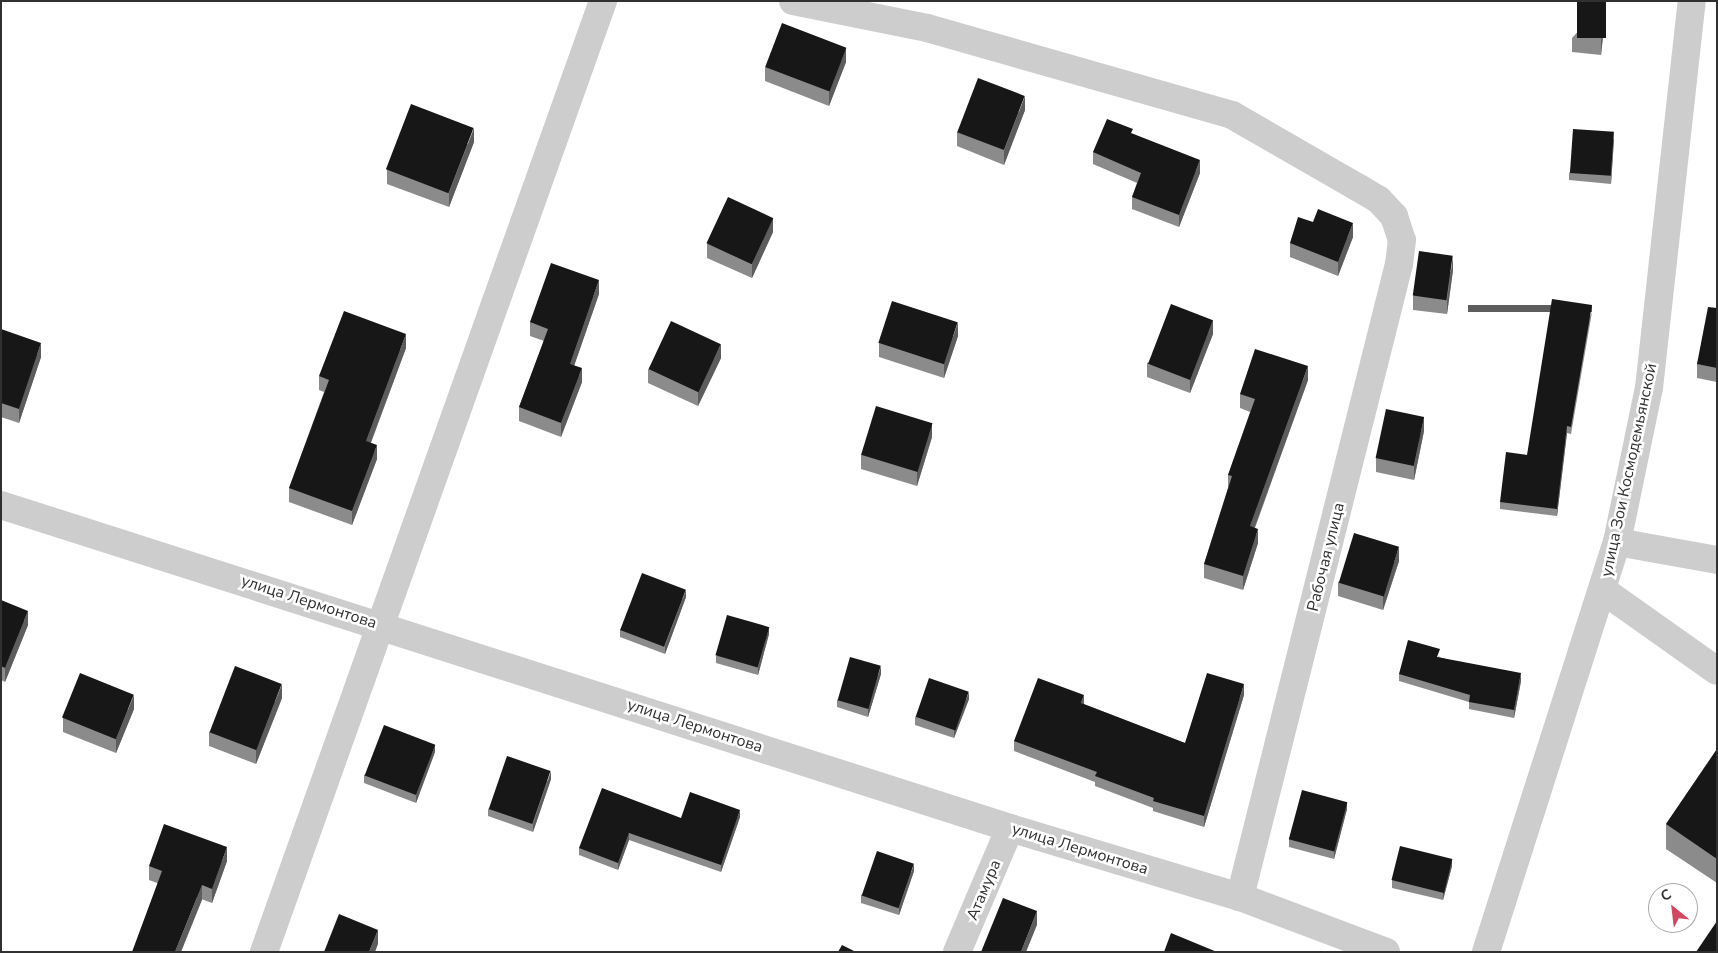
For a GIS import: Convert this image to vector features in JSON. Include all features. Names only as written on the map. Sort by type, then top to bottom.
[{"type":"street","points":[[264,952],[383,625],[603,1]]},
{"type":"street","name":"Рабочая улица","points":[[793,1],[927,28],[1232,115],[1379,200],[1394,216],[1402,240],[1399,264],[1240,897]]},
{"type":"street","name":"улица Зои Космодемьянской","points":[[1486,952],[1604,591],[1617,542],[1648,388],[1692,1]]},
{"type":"street","name":"улица Лермонтова","points":[[1,505],[383,625],[1010,828],[1240,897],[1386,952]]},
{"type":"street","points":[[1617,542],[1717,560]]},
{"type":"street","points":[[1604,591],[1717,670]]},
{"type":"street","name":"Атамура","points":[[957,952],[1010,828]]},
{"type":"building","points":[[1577,1],[1606,1],[1606,38],[1577,38]]},
{"type":"building","points":[[782,23],[846,48],[830,92],[765,67]]},
{"type":"building","points":[[978,78],[1025,96],[1004,150],[957,132]]},
{"type":"building","points":[[411,104],[474,128],[448,193],[386,169]]},
{"type":"building","points":[[1107,119],[1133,129],[1131,133],[1200,160],[1179,215],[1132,197],[1141,173],[1093,152]]},
{"type":"building","points":[[1573,129],[1614,132],[1611,176],[1570,173]]},
{"type":"building","points":[[728,197],[773,218],[752,264],[706,243]]},
{"type":"building","points":[[1318,209],[1353,223],[1338,262],[1290,243],[1298,217],[1313,222]]},
{"type":"building","points":[[1419,251],[1453,256],[1446,300],[1413,296]]},
{"type":"building","points":[[551,263],[599,280],[570,364],[582,368],[561,423],[519,407],[548,329],[530,322]]},
{"type":"building","points":[[1552,299],[1592,305],[1571,427],[1567,426],[1557,509],[1500,502],[1506,452],[1527,455]]},
{"type":"building","points":[[892,301],[958,322],[944,364],[878,343]]},
{"type":"building","points":[[1171,304],[1213,320],[1190,380],[1148,364]]},
{"type":"building","points":[[1708,307],[1717,308],[1717,368],[1697,364]]},
{"type":"building","points":[[344,311],[406,334],[366,441],[377,445],[352,511],[289,488],[329,380],[319,376]]},
{"type":"building","points":[[671,321],[721,344],[698,392],[649,369]]},
{"type":"building","points":[[1,329],[41,343],[19,409],[1,403]]},
{"type":"building","points":[[1255,349],[1308,366],[1250,526],[1258,529],[1243,576],[1204,564],[1232,476],[1228,475],[1255,399],[1240,394]]},
{"type":"building","points":[[876,406],[932,423],[918,472],[861,455]]},
{"type":"building","points":[[1386,409],[1424,417],[1414,466],[1376,458]]},
{"type":"building","points":[[1354,533],[1399,547],[1384,596],[1339,583]]},
{"type":"building","points":[[642,573],[686,590],[664,647],[620,630]]},
{"type":"building","points":[[1,600],[28,611],[5,668],[1,666]]},
{"type":"building","points":[[727,615],[769,627],[758,668],[715,655]]},
{"type":"building","points":[[1408,640],[1440,649],[1437,657],[1521,673],[1514,710],[1469,702],[1470,695],[1399,674]]},
{"type":"building","points":[[850,657],[881,666],[868,709],[838,700]]},
{"type":"building","points":[[235,666],[282,684],[256,750],[210,732]]},
{"type":"building","points":[[80,673],[134,695],[116,739],[62,718]]},
{"type":"building","points":[[1207,673],[1244,684],[1204,816],[1153,801],[1154,798],[1095,776],[1097,772],[1014,741],[1038,678],[1084,695],[1081,703],[1185,743]]},
{"type":"building","points":[[929,678],[969,692],[955,730],[916,717]]},
{"type":"building","points":[[384,725],[435,745],[416,795],[365,775]]},
{"type":"building","points":[[1717,749],[1717,859],[1666,824]]},
{"type":"building","points":[[507,756],[550,771],[532,824],[489,809]]},
{"type":"building","points":[[602,788],[681,818],[690,792],[740,810],[721,865],[629,833],[618,863],[579,848]]},
{"type":"building","points":[[1302,790],[1347,802],[1334,851],[1289,839]]},
{"type":"building","points":[[164,824],[227,847],[212,889],[202,885],[175,952],[132,952],[162,871],[149,866]]},
{"type":"building","points":[[1400,846],[1452,859],[1444,893],[1392,880]]},
{"type":"building","points":[[877,851],[914,864],[899,908],[862,895]]},
{"type":"building","points":[[1003,898],[1037,911],[1021,952],[981,952]]},
{"type":"building","points":[[339,914],[378,930],[369,952],[324,952]]},
{"type":"building","points":[[1717,921],[1717,952],[1696,952]]},
{"type":"building","points":[[1171,933],[1217,952],[1164,952]]},
{"type":"building","points":[[842,945],[856,952],[838,952]]}]
